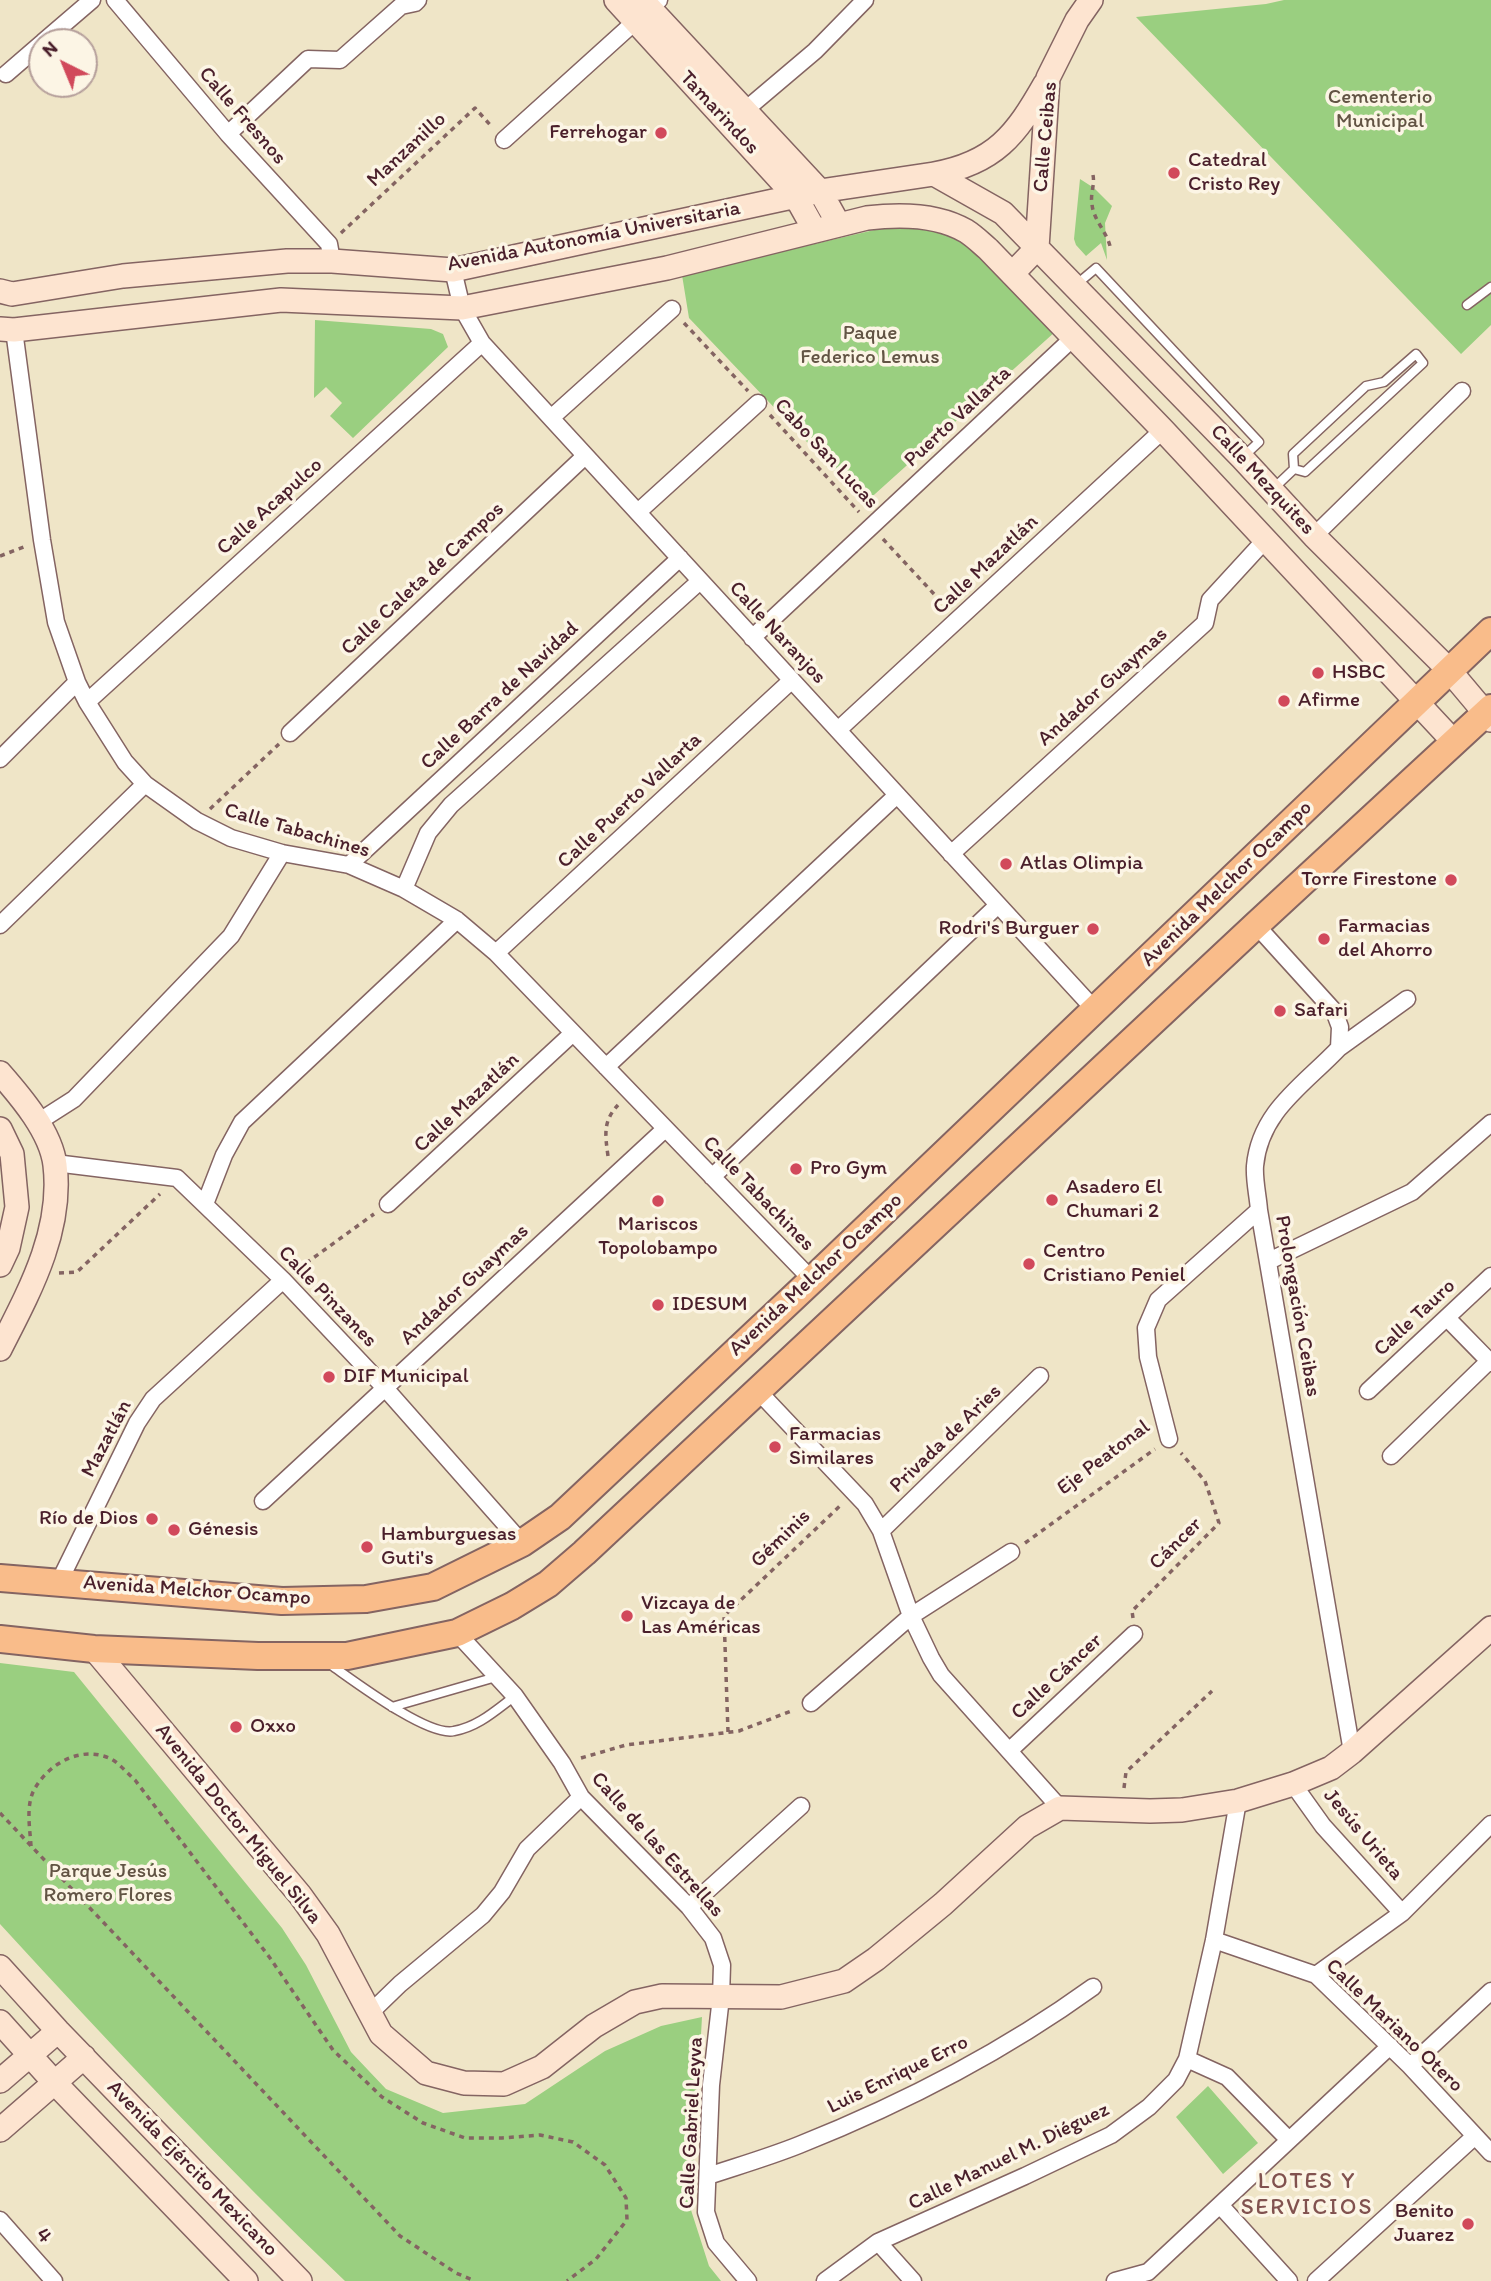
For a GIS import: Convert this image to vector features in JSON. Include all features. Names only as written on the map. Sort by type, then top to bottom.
[{"type":"main road","name":"Avenida Melchor Ocampo","points":[[0,1578],[282,1601],[366,1599],[433,1587],[522,1543],[560,1517],[812,1280],[1491,631]]},
{"type":"main road","points":[[0,1639],[94,1649],[258,1656],[347,1656],[457,1633],[512,1606],[548,1584],[1256,925],[1454,742],[1489,714]]},
{"type":"main road","points":[[924,1174],[955,1206]]},
{"type":"street","points":[[59,28],[92,0]]},
{"type":"street","name":"Calle Fresnos","points":[[115,0],[331,253]]},
{"type":"street","points":[[228,134],[309,58],[340,60],[401,6],[418,0]]},
{"type":"street","name":"Tamarindos","points":[[615,0],[647,7],[737,117],[796,197],[814,231]]},
{"type":"street","points":[[737,117],[815,51],[865,0]]},
{"type":"street","name":"Calle Ceibas","points":[[1037,248],[1048,78],[1077,20],[1091,0]]},
{"type":"street","points":[[504,140],[647,7]]},
{"type":"street","points":[[6,74],[28,55]]},
{"type":"street","name":"Avenida Autonomía Universitaria","points":[[0,292],[12,294],[123,276],[273,262],[331,253],[453,270],[820,191],[959,170],[997,149],[1024,122],[1048,78]]},
{"type":"street","name":"Tamarindos","points":[[737,117],[820,191],[839,225]]},
{"type":"street","points":[[934,174],[1003,213],[1037,248],[1012,274]]},
{"type":"street","name":"Avenida Autonomía Universitaria","points":[[7,329],[281,300],[462,307],[667,268],[867,218],[895,215],[934,219],[967,231],[1012,274]]},
{"type":"street","name":"Calle Mezquites","points":[[1037,248],[1242,458],[1314,536],[1450,670],[1489,714]]},
{"type":"street","name":"Calle Naranjos","points":[[453,270],[462,307],[482,343],[1095,1010]]},
{"type":"street","name":"Calle Mezquites","points":[[1012,274],[1266,539],[1454,742]]},
{"type":"street","points":[[551,418],[671,309]]},
{"type":"street","name":"Calle Tabachines","points":[[7,329],[57,622],[87,702],[125,762],[145,784],[197,821],[231,838],[282,853],[349,865],[404,889],[457,920],[496,953],[812,1280]]},
{"type":"street","name":"Puerto Vallarta","points":[[872,526],[1073,338]]},
{"type":"street","name":"Calle Acapulco","points":[[87,702],[482,343]]},
{"type":"street","points":[[1314,536],[1462,391]]},
{"type":"street","points":[[638,512],[758,402]]},
{"type":"street","name":"Calle Mazatlán","points":[[838,730],[1163,430]]},
{"type":"street","name":"Calle Caleta de Campos","points":[[290,733],[585,456]]},
{"type":"street","points":[[752,638],[872,526]]},
{"type":"street","name":"Andador Guaymas","points":[[951,854],[1205,623],[1210,600],[1266,539]]},
{"type":"street","name":"Calle Barra de Navidad","points":[[349,865],[680,558]]},
{"type":"street","points":[[404,889],[428,833],[451,805],[700,581]]},
{"type":"street","name":"Calle Puerto Vallarta","points":[[496,953],[792,680]]},
{"type":"street","points":[[0,759],[78,682]]},
{"type":"street","points":[[0,925],[145,784]]},
{"type":"street","points":[[606,1067],[897,794]]},
{"type":"street","points":[[38,1122],[74,1099],[231,936],[282,853]]},
{"type":"street","points":[[712,1177],[999,905]]},
{"type":"street","points":[[205,1203],[224,1155],[242,1122],[457,920]]},
{"type":"street","points":[[1256,925],[1334,1011],[1340,1027],[1339,1048]]},
{"type":"street","name":"Prolongación Ceibas","points":[[1352,1752],[1259,1210],[1255,1167],[1262,1134],[1282,1102],[1316,1073],[1339,1048],[1407,999]]},
{"type":"street","name":"Calle Mazatlán","points":[[388,1204],[573,1033]]},
{"type":"street","points":[[0,1073],[38,1122],[55,1163],[55,1203],[38,1274],[0,1349]]},
{"type":"street","points":[[1269,1261],[1412,1192],[1491,1123]]},
{"type":"street","points":[[0,1129],[12,1154],[17,1207],[8,1248],[0,1265]]},
{"type":"street","name":"Andador Guaymas","points":[[263,1501],[666,1129]]},
{"type":"street","points":[[55,1163],[177,1178]]},
{"type":"street","name":"Calle Pinzanes","points":[[177,1178],[283,1280],[385,1388],[522,1543]]},
{"type":"street","name":"Eje Peatonal","points":[[1170,1439],[1148,1357],[1146,1328],[1158,1300],[1259,1210]]},
{"type":"street","name":"Calle Tauro","points":[[1368,1391],[1491,1276]]},
{"type":"street","name":"Mazatlán","points":[[59,1581],[137,1423],[153,1399],[283,1280]]},
{"type":"street","points":[[1391,1456],[1490,1362],[1447,1318]]},
{"type":"street","name":"Privada de Aries","points":[[881,1531],[1040,1376]]},
{"type":"street","points":[[758,1391],[865,1504],[881,1531],[911,1616],[941,1675],[1060,1808],[1182,1810],[1238,1801],[1293,1784],[1331,1768],[1352,1752],[1491,1628]]},
{"type":"street","points":[[811,1703],[911,1616],[1011,1552]]},
{"type":"street","name":"Calle de las Estrellas","points":[[457,1633],[515,1696],[562,1763],[581,1797],[689,1907],[713,1938],[722,1965],[721,1997]]},
{"type":"street","name":"Calle Cáncer","points":[[1009,1751],[1134,1634]]},
{"type":"street","name":"Avenida Doctor Miguel Silva","points":[[94,1649],[300,1895],[328,1934],[381,2034],[426,2073],[464,2083],[504,2084],[542,2067],[594,2026],[635,2001],[662,1996],[781,1997],[844,1981],[934,1912],[1027,1828],[1060,1808]]},
{"type":"street","name":"Jesús Urieta","points":[[1293,1784],[1323,1826],[1402,1913]]},
{"type":"street","points":[[369,2014],[400,1984],[483,1914],[502,1892],[527,1849],[581,1797]]},
{"type":"street","name":"Calle Manuel M. Diéguez","points":[[825,2281],[878,2242],[1111,2135],[1149,2107],[1177,2080],[1187,2059],[1214,1940],[1238,1801]]},
{"type":"street","points":[[689,1907],[802,1806]]},
{"type":"street","points":[[1316,1975],[1402,1913],[1491,1824]]},
{"type":"street","name":"Calle Mariano Otero","points":[[1214,1940],[1316,1975],[1410,2066],[1491,2153]]},
{"type":"street","name":"Avenida Ejército Mexicano","points":[[0,1968],[300,2281]]},
{"type":"street","name":"Luis Enrique Erro","points":[[708,2176],[798,2146],[946,2079],[1060,2011],[1093,1987]]},
{"type":"street","points":[[1410,2066],[1491,1991]]},
{"type":"street","name":"Calle Gabriel Leyva","points":[[721,1997],[711,2085],[706,2212],[716,2243],[748,2281]]},
{"type":"street","name":"Avenida Ejército Mexicano","points":[[0,2022],[54,2082],[246,2281]]},
{"type":"street","points":[[0,2081],[58,2031]]},
{"type":"street","points":[[1115,2281],[1148,2272],[1390,2046]]},
{"type":"street","points":[[0,2130],[84,2057]]},
{"type":"street","points":[[1187,2059],[1227,2077],[1289,2140]]},
{"type":"street","points":[[1316,2281],[1475,2136]]},
{"type":"street","points":[[1220,2205],[1289,2281]]},
{"type":"street","name":"4","points":[[0,2220],[54,2281]]},
{"type":"street","points":[[878,2242],[913,2281]]},
{"type":"lane","points":[[1467,305],[1491,287]]},
{"type":"lane","points":[[1416,354],[1423,363],[1305,472],[1294,469],[1293,454],[1366,386],[1384,382],[1416,354]]},
{"type":"lane","points":[[1272,490],[1294,469]]},
{"type":"lane","points":[[317,1655],[392,1707],[428,1726],[451,1732],[478,1723],[515,1696]]},
{"type":"lane","points":[[392,1707],[496,1677]]},
{"type":"path","name":"Manzanillo","points":[[331,253],[475,108],[504,140]]},
{"type":"path","points":[[1093,175],[1092,205],[1107,233],[1110,246]]},
{"type":"path","name":"Cabo San Lucas","points":[[671,309],[958,619]]},
{"type":"path","points":[[0,556],[42,540]]},
{"type":"path","points":[[197,821],[290,733]]},
{"type":"path","points":[[612,1178],[606,1135],[608,1115],[630,1092]]},
{"type":"path","points":[[38,1274],[77,1272],[177,1178]]},
{"type":"path","points":[[283,1280],[388,1204]]},
{"type":"path","name":"Eje Peatonal","points":[[1011,1552],[1170,1439]]},
{"type":"path","name":"Cáncer","points":[[1134,1634],[1132,1611],[1219,1523],[1205,1481],[1170,1439]]},
{"type":"path","name":"Géminis","points":[[728,1732],[724,1616],[853,1492]]},
{"type":"path","points":[[1122,1809],[1126,1772],[1212,1691]]},
{"type":"path","points":[[562,1763],[626,1745],[739,1731],[811,1703]]},
{"type":"path","points":[[31,1846],[29,1816],[33,1793],[49,1770],[66,1758],[88,1754],[111,1759],[135,1780],[270,1958],[333,2050],[382,2097],[424,2123],[465,2138],[540,2135],[573,2142],[605,2165],[626,2198],[627,2220],[596,2259],[567,2281]]},
{"type":"path","points":[[0,1813],[400,2236],[456,2273],[475,2281]]},
{"type":"green space","name":"Cementerio Municipal","points":[[1284,0],[1491,0],[1491,325],[1461,354],[1136,17]]},
{"type":"green space","points":[[1080,179],[1094,188],[1112,206],[1105,223],[1107,260],[1101,243],[1086,256],[1074,239]]},
{"type":"green space","name":"Paque Federico Lemus","points":[[887,227],[940,231],[969,244],[1009,279],[1056,331],[865,503],[689,318],[682,275]]},
{"type":"green space","points":[[315,320],[431,329],[443,334],[448,347],[353,438],[330,416],[342,403],[326,387],[314,398]]},
{"type":"green space","name":"Parque Jesús Romero Flores","points":[[0,1663],[74,1672],[282,1928],[306,1965],[351,2052],[386,2089],[443,2113],[525,2104],[605,2051],[661,2026],[702,2017],[691,2210],[709,2266],[721,2281],[345,2281],[170,2106],[0,1924]]},
{"type":"green space","points":[[1208,2086],[1258,2143],[1223,2174],[1176,2117]]},
{"type":"place","name":"Ferrehogar","points":[[661,133]]},
{"type":"place","name":"Catedral Cristo Rey","points":[[1174,173]]},
{"type":"place","name":"HSBC","points":[[1318,673]]},
{"type":"place","name":"Afirme","points":[[1284,701]]},
{"type":"place","name":"Atlas Olimpia","points":[[1006,864]]},
{"type":"place","name":"Torre Firestone","points":[[1451,880]]},
{"type":"place","name":"Rodri's Burguer","points":[[1093,929]]},
{"type":"place","name":"Farmacias del Ahorro","points":[[1324,939]]},
{"type":"place","name":"Safari","points":[[1280,1011]]},
{"type":"place","name":"Pro Gym","points":[[796,1169]]},
{"type":"place","name":"Asadero El Chumari 2","points":[[1052,1200]]},
{"type":"place","name":"Mariscos Topolobampo","points":[[658,1201]]},
{"type":"place","name":"Centro Cristiano Peniel","points":[[1029,1264]]},
{"type":"place","name":"IDESUM","points":[[658,1305]]},
{"type":"place","name":"DIF Municipal","points":[[329,1377]]},
{"type":"place","name":"Farmacias Similares","points":[[775,1447]]},
{"type":"place","name":"Río de Dios","points":[[152,1519]]},
{"type":"place","name":"Génesis","points":[[174,1530]]},
{"type":"place","name":"Hamburguesas Guti's","points":[[367,1547]]},
{"type":"place","name":"Vizcaya de Las Américas","points":[[627,1616]]},
{"type":"place","name":"Oxxo","points":[[236,1727]]},
{"type":"place","name":"Benito Juarez","points":[[1468,2224]]},
{"type":"district","name":"LOTES Y SERVICIOS","points":[[1307,2195]]}]
